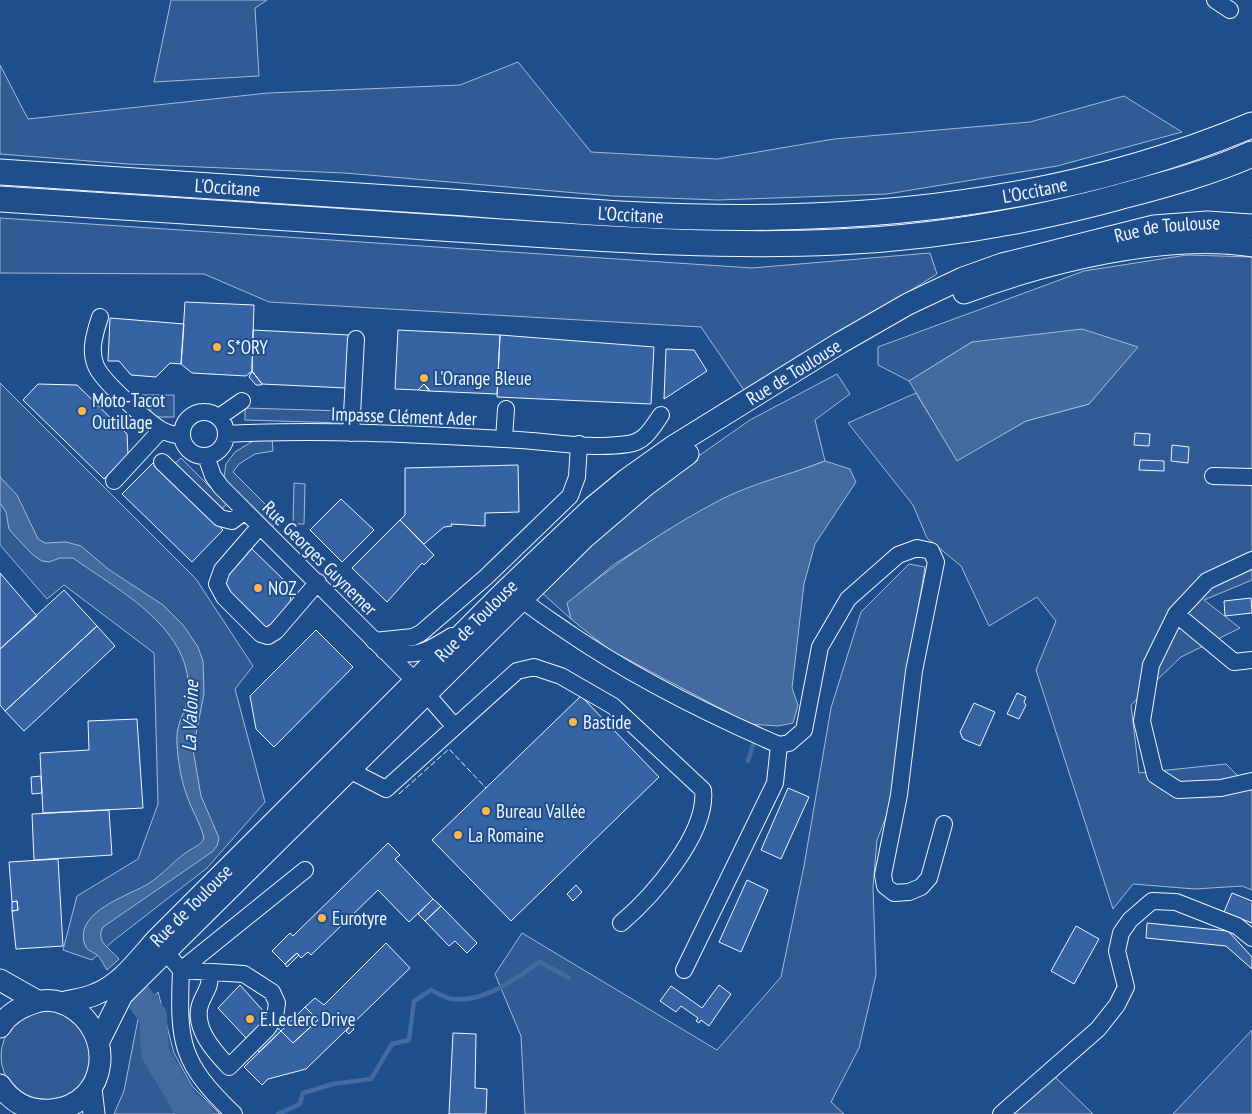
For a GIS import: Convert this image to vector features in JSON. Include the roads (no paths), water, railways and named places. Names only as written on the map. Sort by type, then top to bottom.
[{"type":"highway","name":"L'Occitane","points":[[0,172],[615,213],[727,218],[832,216],[900,210],[1059,184],[1163,157],[1252,125]]},
{"type":"highway","name":"L'Occitane","points":[[0,198],[625,240],[749,244],[821,242],[889,238],[1010,222],[1080,207],[1141,191],[1252,154]]},
{"type":"main road","name":"Rue de Toulouse","points":[[0,1027],[4,1019],[19,1008],[37,1001],[62,1003],[94,995],[109,988],[130,969],[161,947],[349,770],[474,622],[515,594],[646,485],[710,438],[835,356],[920,310],[966,292],[1115,243],[1154,226],[1207,222],[1252,225]]},
{"type":"main road","name":"Rue de Toulouse","points":[[1115,243],[1231,243],[1252,246]]},
{"type":"main road","name":"Rue de Toulouse","points":[[99,1041],[122,995],[161,947],[515,594]]},
{"type":"main road","points":[[0,980],[37,1001]]},
{"type":"main road","name":"Rue de Toulouse","points":[[0,1085],[5,1092],[9,1108],[44,1112],[60,1109],[78,1101],[91,1088],[100,1065],[99,1041],[91,1024],[79,1011],[62,1003]]},
{"type":"main road","points":[[91,1088],[94,1114]]},
{"type":"street","points":[[1215,0],[1230,10]]},
{"type":"street","points":[[100,317],[93,337],[93,354],[96,367],[112,386],[161,430],[182,436]]},
{"type":"street","points":[[351,433],[356,339]]},
{"type":"street","points":[[219,417],[242,401]]},
{"type":"street","points":[[504,438],[506,409]]},
{"type":"street","points":[[211,412],[219,417],[226,434],[221,449],[206,456],[190,451],[182,436],[183,427],[194,414],[211,412]]},
{"type":"street","name":"Impasse Clément Ader","points":[[226,434],[351,433],[504,438],[580,444],[629,444],[644,438],[661,415]]},
{"type":"street","points":[[114,481],[161,430]]},
{"type":"street","points":[[378,646],[422,633],[492,571],[570,496],[577,477],[580,444]]},
{"type":"street","name":"Rue Georges Guynemer","points":[[206,456],[213,476],[221,487],[421,687],[455,727]]},
{"type":"street","points":[[162,462],[220,518],[232,521],[245,511]]},
{"type":"street","points":[[1213,476],[1252,477]]},
{"type":"street","points":[[260,526],[222,570],[217,584],[224,597],[262,634],[268,636],[276,631],[318,582]]},
{"type":"street","points":[[515,594],[600,654],[688,704],[747,733],[772,742],[789,742],[804,730],[820,647],[848,599],[898,555],[917,548],[931,550],[936,562],[914,671],[899,795],[883,875],[885,886],[894,892],[909,892],[921,887],[929,878],[944,824]]},
{"type":"street","points":[[1252,560],[1207,580],[1176,614],[1151,665],[1142,721],[1155,775],[1178,790],[1220,788],[1252,781]]},
{"type":"street","points":[[1176,614],[1234,662],[1252,660]]},
{"type":"street","points":[[378,646],[409,656],[429,651],[474,622]]},
{"type":"street","points":[[349,770],[386,789],[517,671],[534,667],[561,676],[613,706],[702,790],[702,815],[668,874],[644,904],[621,923]]},
{"type":"street","points":[[684,970],[775,783],[772,742]]},
{"type":"street","points":[[181,970],[305,870]]},
{"type":"street","points":[[1001,1114],[1098,1029],[1117,1005],[1126,987],[1117,952],[1121,933],[1130,920],[1152,901],[1176,902],[1237,926],[1252,938]]},
{"type":"street","points":[[161,947],[181,970],[181,1036],[192,1066],[211,1092],[234,1114]]},
{"type":"street","points":[[181,970],[244,974],[272,992],[277,1003],[275,1017],[266,1029],[229,1067],[205,1041],[201,1023],[199,1006],[209,989],[211,979],[208,972]]},
{"type":"water","points":[[1082,329],[1138,347],[1089,404],[1026,421],[957,461],[909,381],[972,342]]},
{"type":"water","points":[[825,461],[850,469],[856,482],[815,544],[804,584],[792,688],[798,705],[793,723],[778,726],[750,724],[608,649],[571,619],[567,603],[623,560],[661,534],[734,493]]},
{"type":"water","points":[[0,477],[17,495],[38,539],[45,543],[66,542],[81,546],[108,569],[163,605],[183,625],[198,647],[203,661],[204,694],[193,749],[201,796],[219,838],[217,846],[212,852],[103,927],[101,932],[102,941],[119,959],[107,970],[98,956],[88,950],[85,945],[83,933],[87,923],[94,914],[154,880],[179,858],[200,844],[204,838],[185,790],[178,757],[177,736],[179,724],[188,697],[187,673],[179,651],[167,632],[150,614],[131,599],[73,558],[60,558],[49,562],[42,561],[33,555],[9,529],[6,512],[0,503]]},
{"type":"waterway","points":[[748,761],[755,738]]},
{"type":"waterway","points":[[278,1114],[300,1104],[303,1093],[333,1084],[371,1079],[392,1044],[409,1040],[414,1001],[431,990],[452,999],[476,997],[499,988],[540,962],[569,978]]},
{"type":"waterway","name":"La Valoine","points":[[138,996],[153,1016],[155,1053],[185,1104],[199,1114]]},
{"type":"place","name":"S*ORY","points":[[217,347]]},
{"type":"place","name":"L'Orange Bleue","points":[[424,378]]},
{"type":"place","name":"Moto-Tacot Outillage","points":[[82,411]]},
{"type":"place","name":"NOZ","points":[[258,588]]},
{"type":"place","name":"Bastide","points":[[573,722]]},
{"type":"place","name":"Bureau Vallée","points":[[486,811]]},
{"type":"place","name":"La Romaine","points":[[458,835]]},
{"type":"place","name":"Eurotyre","points":[[322,918]]},
{"type":"place","name":"E.Leclerc Drive","points":[[250,1019]]}]
